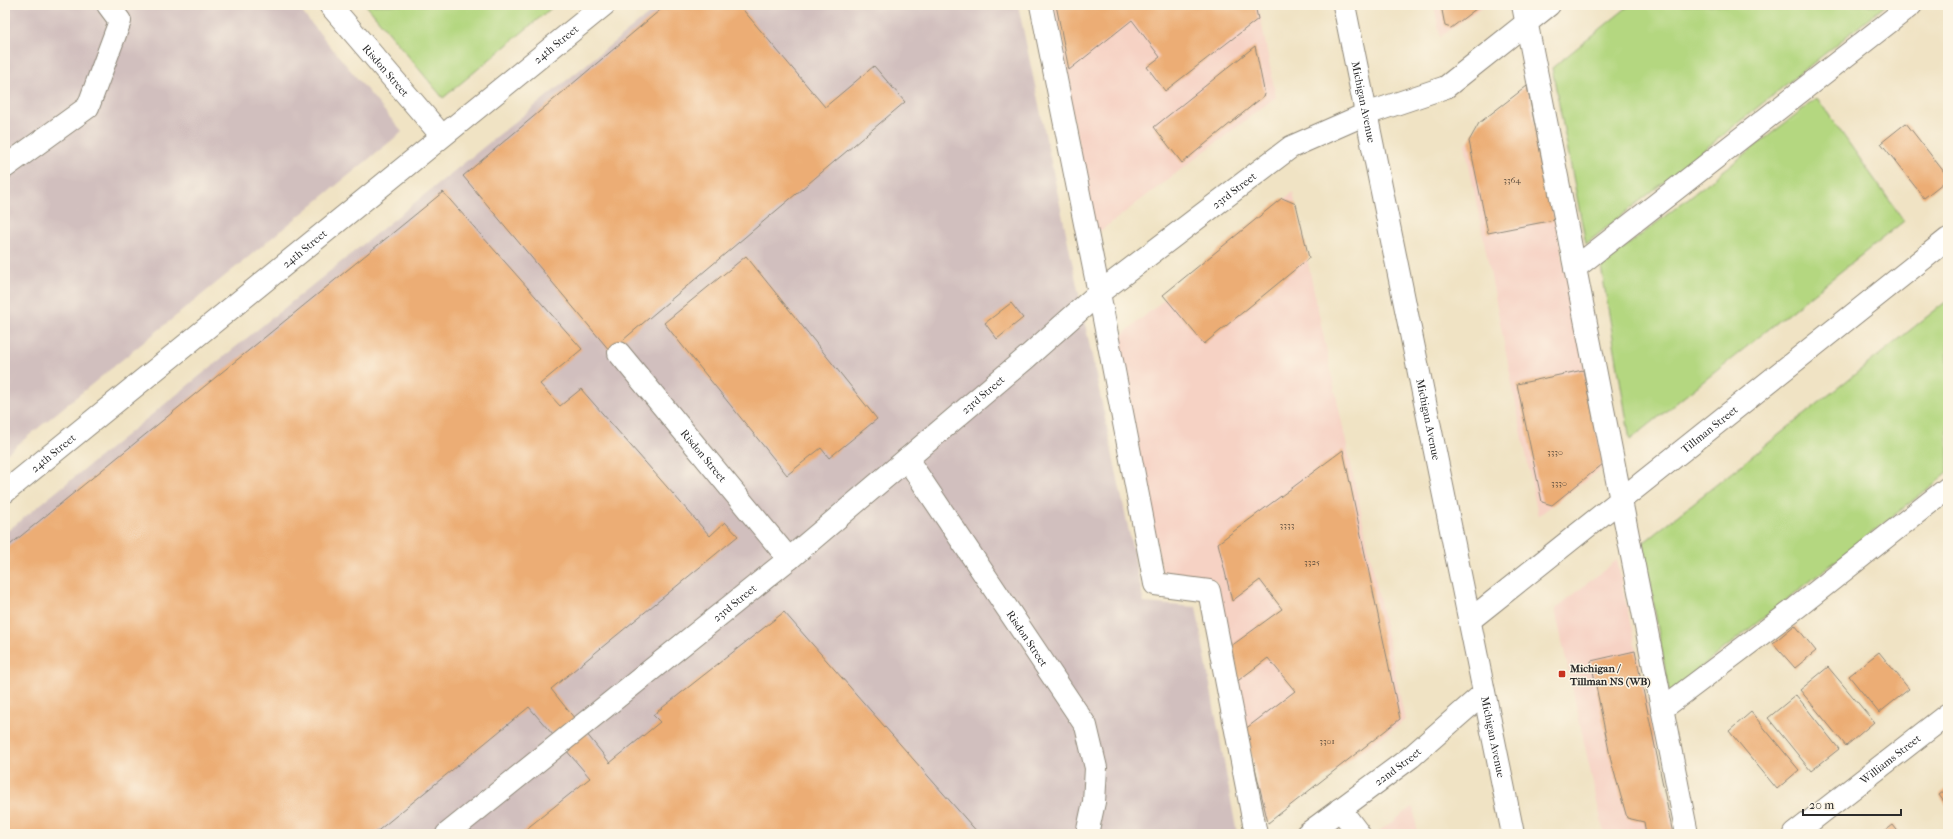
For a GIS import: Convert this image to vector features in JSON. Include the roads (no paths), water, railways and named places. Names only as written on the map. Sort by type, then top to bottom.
[{"type":"street","points":[[5,167],[88,107],[120,22],[108,5]]},
{"type":"street","name":"Risdon Street","points":[[330,5],[442,136]]},
{"type":"street","name":"24th Street","points":[[5,492],[604,5]]},
{"type":"street","points":[[1040,5],[1099,293],[1155,584],[1208,591],[1256,834]]},
{"type":"street","name":"Michigan Avenue","points":[[1344,5],[1513,834]]},
{"type":"street","name":"23rd Street","points":[[447,834],[789,559],[1099,293],[1291,147],[1366,114],[1446,87],[1525,14],[1549,5]]},
{"type":"street","points":[[1576,268],[1911,5]]},
{"type":"street","points":[[1525,14],[1687,834]]},
{"type":"street","name":"Tillman Street","points":[[1470,620],[1948,239]]},
{"type":"street","name":"Risdon Street","points":[[619,353],[789,559]]},
{"type":"street","name":"Risdon Street","points":[[907,459],[1086,726],[1096,768],[1094,802],[1087,834]]},
{"type":"street","points":[[1662,709],[1796,608],[1948,488]]},
{"type":"street","name":"22nd Street","points":[[1307,834],[1411,757],[1484,693]]},
{"type":"street","name":"Williams Street","points":[[1794,834],[1948,714]]},
{"type":"street","points":[[1340,809],[1359,834]]},
{"type":"place","name":"Michigan / Tillman NS (WB)","points":[[1562,674]]}]
